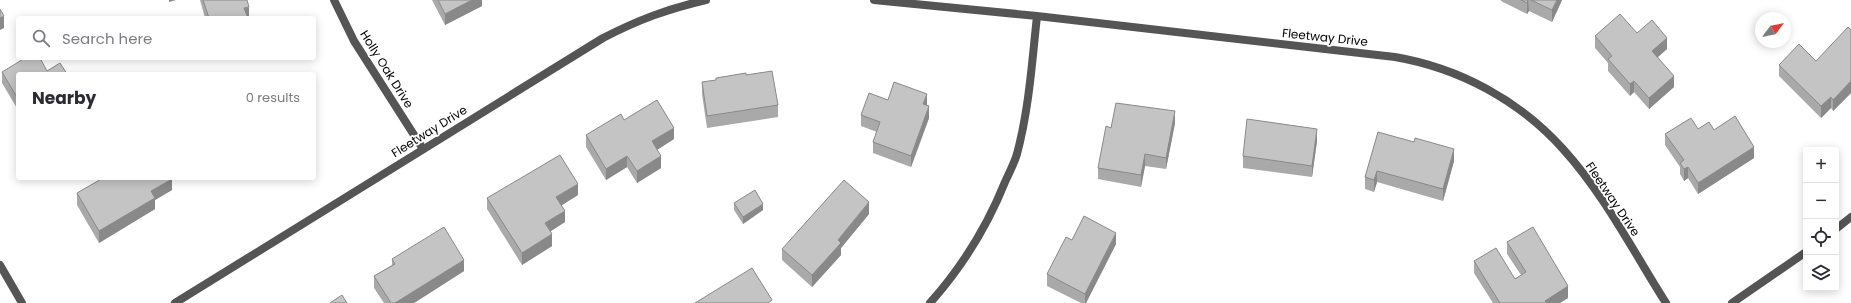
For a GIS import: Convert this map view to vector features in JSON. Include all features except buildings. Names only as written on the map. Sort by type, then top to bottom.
[{"type":"street","name":"Holly Oak Drive","points":[[334,0],[354,41],[423,149]]},
{"type":"street","name":"Fleetway Drive","points":[[175,303],[603,38],[638,20],[674,7],[706,0]]},
{"type":"street","name":"Fleetway Drive","points":[[874,0],[1037,16],[1421,61],[1478,83],[1506,100],[1532,120],[1562,148],[1592,186],[1666,303]]},
{"type":"street","points":[[930,303],[955,273],[982,233],[1000,196],[1016,155],[1029,96],[1037,16]]},
{"type":"street","points":[[1839,226],[1851,216]]},
{"type":"street","points":[[1732,303],[1803,254]]},
{"type":"street","points":[[0,265],[22,303]]}]
